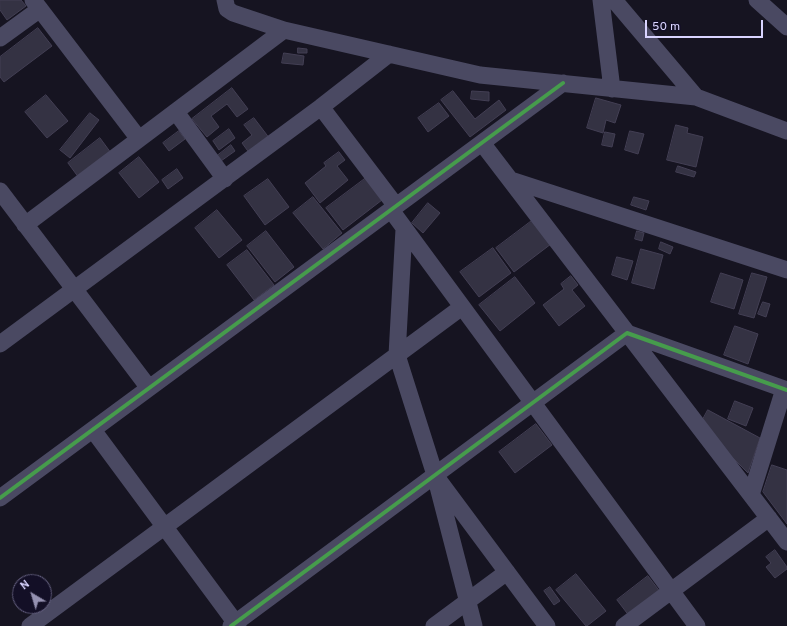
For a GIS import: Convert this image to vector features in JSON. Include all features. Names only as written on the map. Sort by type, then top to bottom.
[{"type":"street","points":[[225,0],[227,9],[233,13],[284,30],[480,74],[696,97],[787,130]]},
{"type":"street","points":[[601,0],[612,88]]},
{"type":"street","points":[[614,0],[696,97]]},
{"type":"street","points":[[762,2],[787,27]]},
{"type":"street","points":[[0,38],[37,4],[139,140]]},
{"type":"street","points":[[25,225],[284,30]]},
{"type":"street","points":[[0,344],[322,107],[389,54]]},
{"type":"street","points":[[0,498],[563,83]]},
{"type":"street","points":[[322,107],[393,208],[404,229],[697,626]]},
{"type":"street","points":[[176,112],[225,179]]},
{"type":"street","points":[[482,143],[787,542]]},
{"type":"street","points":[[511,180],[787,270]]},
{"type":"street","points":[[0,191],[149,388]]},
{"type":"street","points":[[404,229],[397,355],[435,475],[474,626]]},
{"type":"street","points":[[30,626],[462,307]]},
{"type":"street","points":[[627,333],[785,390],[751,495]]},
{"type":"street","points":[[93,430],[234,625],[627,333]]},
{"type":"street","points":[[435,475],[547,626]]},
{"type":"street","points":[[624,626],[769,518]]},
{"type":"street","points":[[434,626],[507,572]]},
{"type":"building","points":[[0,0],[21,0],[26,6],[7,20],[0,10]]},
{"type":"building","points":[[38,28],[52,46],[4,82],[0,77],[0,57]]},
{"type":"building","points":[[298,48],[307,49],[307,53],[298,53]]},
{"type":"building","points":[[284,53],[304,56],[303,65],[282,63]]},
{"type":"building","points":[[232,88],[248,109],[237,117],[227,104],[211,116],[219,127],[207,137],[192,119]]},
{"type":"building","points":[[453,91],[475,119],[499,100],[506,110],[470,137],[441,100]]},
{"type":"building","points":[[472,91],[489,92],[489,101],[471,99]]},
{"type":"building","points":[[46,95],[68,121],[47,138],[25,112]]},
{"type":"building","points":[[596,98],[621,105],[615,123],[606,120],[603,133],[587,128]]},
{"type":"building","points":[[439,103],[449,116],[428,132],[418,118]]},
{"type":"building","points":[[90,113],[99,120],[70,158],[60,150]]},
{"type":"building","points":[[254,118],[270,139],[250,154],[242,143],[252,135],[244,125]]},
{"type":"building","points":[[676,125],[688,128],[687,133],[703,137],[696,167],[667,160]]},
{"type":"building","points":[[229,129],[235,138],[219,150],[213,141]]},
{"type":"building","points":[[179,131],[185,139],[169,151],[163,143]]},
{"type":"building","points":[[630,131],[644,134],[638,154],[625,150]]},
{"type":"building","points":[[605,132],[615,134],[612,147],[602,145]]},
{"type":"building","points":[[100,138],[111,153],[79,178],[68,163]]},
{"type":"building","points":[[231,145],[235,151],[221,161],[217,156]]},
{"type":"building","points":[[339,152],[345,160],[337,166],[348,180],[320,203],[305,183],[326,166],[324,163]]},
{"type":"building","points":[[139,157],[159,182],[139,198],[119,173]]},
{"type":"building","points":[[678,166],[696,172],[694,177],[676,172]]},
{"type":"building","points":[[177,169],[183,178],[168,189],[162,180]]},
{"type":"building","points":[[366,178],[382,200],[343,230],[326,208]]},
{"type":"building","points":[[268,179],[289,207],[265,225],[244,196]]},
{"type":"building","points":[[313,197],[342,233],[323,249],[293,213]]},
{"type":"building","points":[[634,197],[649,201],[646,210],[631,205]]},
{"type":"building","points":[[428,203],[440,213],[423,233],[412,223]]},
{"type":"building","points":[[217,210],[242,240],[219,258],[195,228]]},
{"type":"building","points":[[533,220],[551,244],[514,272],[496,248]]},
{"type":"building","points":[[266,231],[294,267],[275,282],[247,246]]},
{"type":"building","points":[[637,231],[644,233],[642,241],[635,239]]},
{"type":"building","points":[[661,242],[673,247],[670,254],[659,249]]},
{"type":"building","points":[[493,248],[511,273],[479,297],[460,272]]},
{"type":"building","points":[[641,249],[663,255],[654,289],[632,283]]},
{"type":"building","points":[[247,250],[274,285],[254,300],[227,265]]},
{"type":"building","points":[[617,257],[633,261],[627,280],[612,275]]},
{"type":"building","points":[[721,273],[743,280],[734,309],[711,302]]},
{"type":"building","points":[[752,273],[767,277],[754,318],[739,314]]},
{"type":"building","points":[[571,276],[578,285],[572,290],[585,306],[559,326],[543,305],[564,289],[561,284]]},
{"type":"building","points":[[515,277],[535,303],[500,331],[479,305]]},
{"type":"building","points":[[763,302],[770,304],[766,317],[758,314]]},
{"type":"building","points":[[735,326],[758,334],[748,364],[724,355]]},
{"type":"building","points":[[735,401],[753,408],[746,426],[728,419]]},
{"type":"building","points":[[708,410],[760,438],[748,473],[700,425]]},
{"type":"building","points":[[536,424],[552,445],[515,473],[499,452]]},
{"type":"building","points":[[772,465],[787,470],[787,524],[763,492]]},
{"type":"building","points":[[775,550],[787,569],[775,578],[766,567],[771,563],[766,557]]},
{"type":"building","points":[[576,574],[606,611],[587,626],[556,590]]},
{"type":"building","points":[[648,576],[661,593],[630,617],[617,600]]},
{"type":"building","points":[[550,587],[560,601],[554,605],[544,591]]},
{"type":"cycle path","points":[[0,498],[563,83]]},
{"type":"cycle path","points":[[231,626],[627,333],[787,390]]}]
